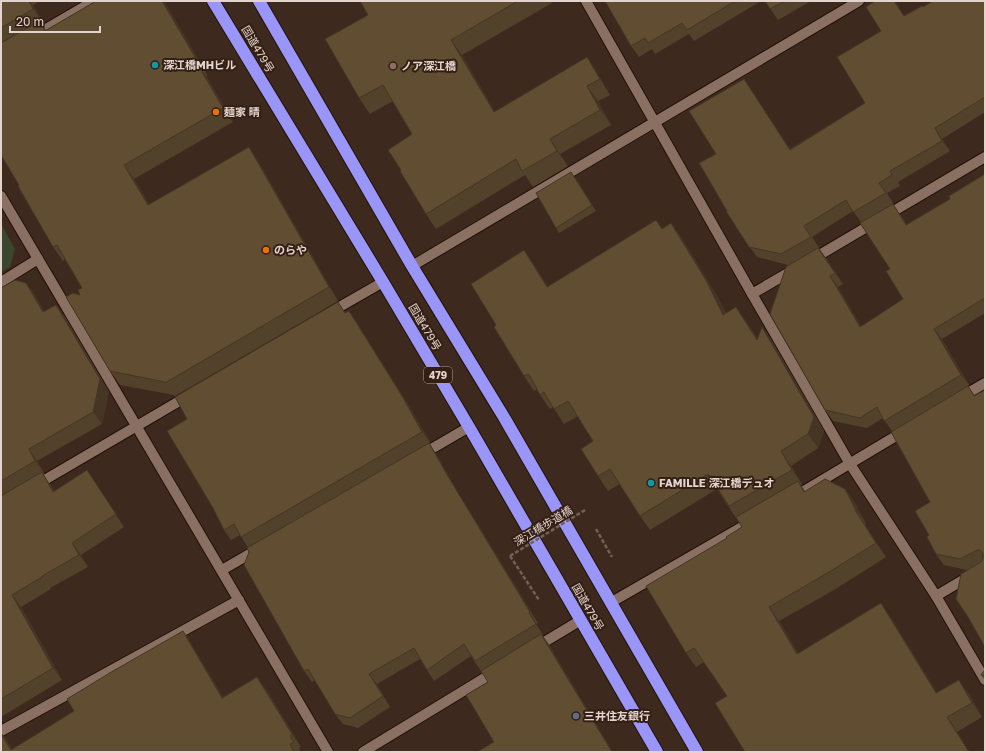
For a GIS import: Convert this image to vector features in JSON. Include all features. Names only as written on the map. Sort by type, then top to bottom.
[{"type":"highway","name":"国道479号","points":[[213,1],[469,427],[657,752]]},
{"type":"highway","name":"国道479号","points":[[259,1],[412,266],[504,419],[697,752]]},
{"type":"street","points":[[28,40],[94,1]]},
{"type":"street","points":[[586,1],[850,464],[936,596],[985,680]]},
{"type":"street","points":[[412,266],[859,1]]},
{"type":"street","points":[[752,294],[985,157]]},
{"type":"street","points":[[1,196],[328,752]]},
{"type":"street","points":[[1,282],[38,259]]},
{"type":"street","points":[[319,319],[383,282]]},
{"type":"street","points":[[951,403],[985,383]]},
{"type":"street","points":[[28,490],[198,390]]},
{"type":"street","points":[[783,503],[918,423]]},
{"type":"street","points":[[412,460],[469,427]]},
{"type":"street","points":[[610,603],[763,514]]},
{"type":"street","points":[[222,570],[269,543]]},
{"type":"street","points":[[936,596],[985,567]]},
{"type":"street","points":[[1,731],[239,600]]},
{"type":"street","points":[[526,653],[581,620]]},
{"type":"street","points":[[363,752],[505,666]]},
{"type":"path","name":"深江橋歩道橋","points":[[539,600],[510,556],[585,510]]},
{"type":"path","points":[[593,523],[612,556]]},
{"type":"green space","points":[[1,224],[15,249],[10,267],[1,272]]},
{"type":"building","points":[[1,1],[29,1],[33,9],[1,28]]},
{"type":"building","points":[[96,1],[162,1],[223,108],[124,165],[148,205],[249,147],[329,287],[165,383],[110,371],[66,297],[73,293],[80,295],[78,290],[82,288],[57,245],[53,247],[1,155],[1,43],[40,21],[45,31]]},
{"type":"building","points":[[360,1],[518,1],[451,40],[494,112],[587,57],[600,79],[587,86],[600,110],[550,139],[557,151],[522,171],[516,159],[426,214],[388,150],[412,134],[383,85],[359,98],[325,39],[368,15]]},
{"type":"building","points":[[605,1],[735,1],[687,30],[682,23],[648,43],[645,38],[631,46]]},
{"type":"building","points":[[765,1],[785,1],[770,9]]},
{"type":"building","points":[[875,1],[894,1],[904,16],[933,1],[985,1],[985,97],[935,128],[942,141],[890,171],[892,175],[879,183],[886,193],[853,212],[846,200],[804,226],[811,237],[781,254],[749,247],[726,211],[699,163],[716,154],[689,111],[744,79],[790,150],[865,103],[837,57],[881,31],[866,7]]},
{"type":"building","points":[[571,172],[592,205],[556,228],[536,193]]},
{"type":"building","points":[[985,174],[985,298],[934,329],[961,375],[884,421],[877,407],[860,418],[825,410],[770,314],[786,267],[818,248],[835,273],[830,276],[860,327],[903,299],[886,271],[890,269],[860,223],[893,204],[906,225],[950,199],[949,196]]},
{"type":"building","points":[[656,220],[662,229],[671,223],[707,282],[723,315],[736,307],[757,340],[762,327],[814,417],[808,434],[781,451],[792,470],[729,506],[708,474],[640,516],[610,469],[598,476],[581,449],[593,441],[568,401],[554,409],[544,392],[540,395],[529,374],[524,376],[494,327],[496,325],[471,284],[524,250],[547,287]]},
{"type":"building","points":[[15,280],[26,283],[43,312],[56,305],[100,379],[93,412],[29,449],[35,461],[1,481],[1,288]]},
{"type":"building","points":[[338,302],[345,313],[349,311],[402,396],[422,432],[241,537],[234,524],[224,530],[213,508],[167,431],[187,419],[175,397]]},
{"type":"building","points":[[968,386],[974,396],[985,390],[985,647],[956,599],[961,574],[981,562],[983,559],[983,553],[980,550],[977,550],[960,559],[936,554],[927,537],[929,535],[915,511],[930,502],[891,432]]},
{"type":"building","points":[[429,443],[536,624],[475,661],[464,644],[427,670],[414,648],[369,674],[383,696],[350,718],[335,714],[308,669],[304,671],[244,565],[249,552],[247,548]]},
{"type":"building","points":[[87,470],[116,514],[72,543],[79,555],[12,595],[53,668],[1,699],[1,496],[42,472],[53,492]]},
{"type":"building","points":[[825,479],[845,489],[855,510],[876,543],[769,607],[797,654],[881,603],[936,693],[959,680],[972,703],[947,717],[969,752],[745,752],[715,703],[727,696],[694,648],[686,653],[646,586],[727,538],[726,537],[742,527],[736,517],[798,481],[804,492]]},
{"type":"building","points":[[183,631],[222,698],[257,677],[292,734],[290,736],[294,742],[290,744],[294,752],[1,752],[1,734],[11,750],[74,711],[67,699]]},
{"type":"building","points":[[541,634],[612,752],[477,752],[494,742],[466,695],[488,682],[481,671]]},
{"type":"building","points":[[985,670],[985,676],[981,675],[984,671]]},
{"type":"place","name":"深江橋MHビル","points":[[155,65]]},
{"type":"place","name":"ノア深江橋","points":[[393,66]]},
{"type":"place","name":"麺家 晴","points":[[216,112]]},
{"type":"place","name":"のらや","points":[[266,250]]},
{"type":"place","name":"FAMILLE 深江橋デュオ","points":[[651,483]]},
{"type":"place","name":"三井住友銀行","points":[[576,716]]}]
